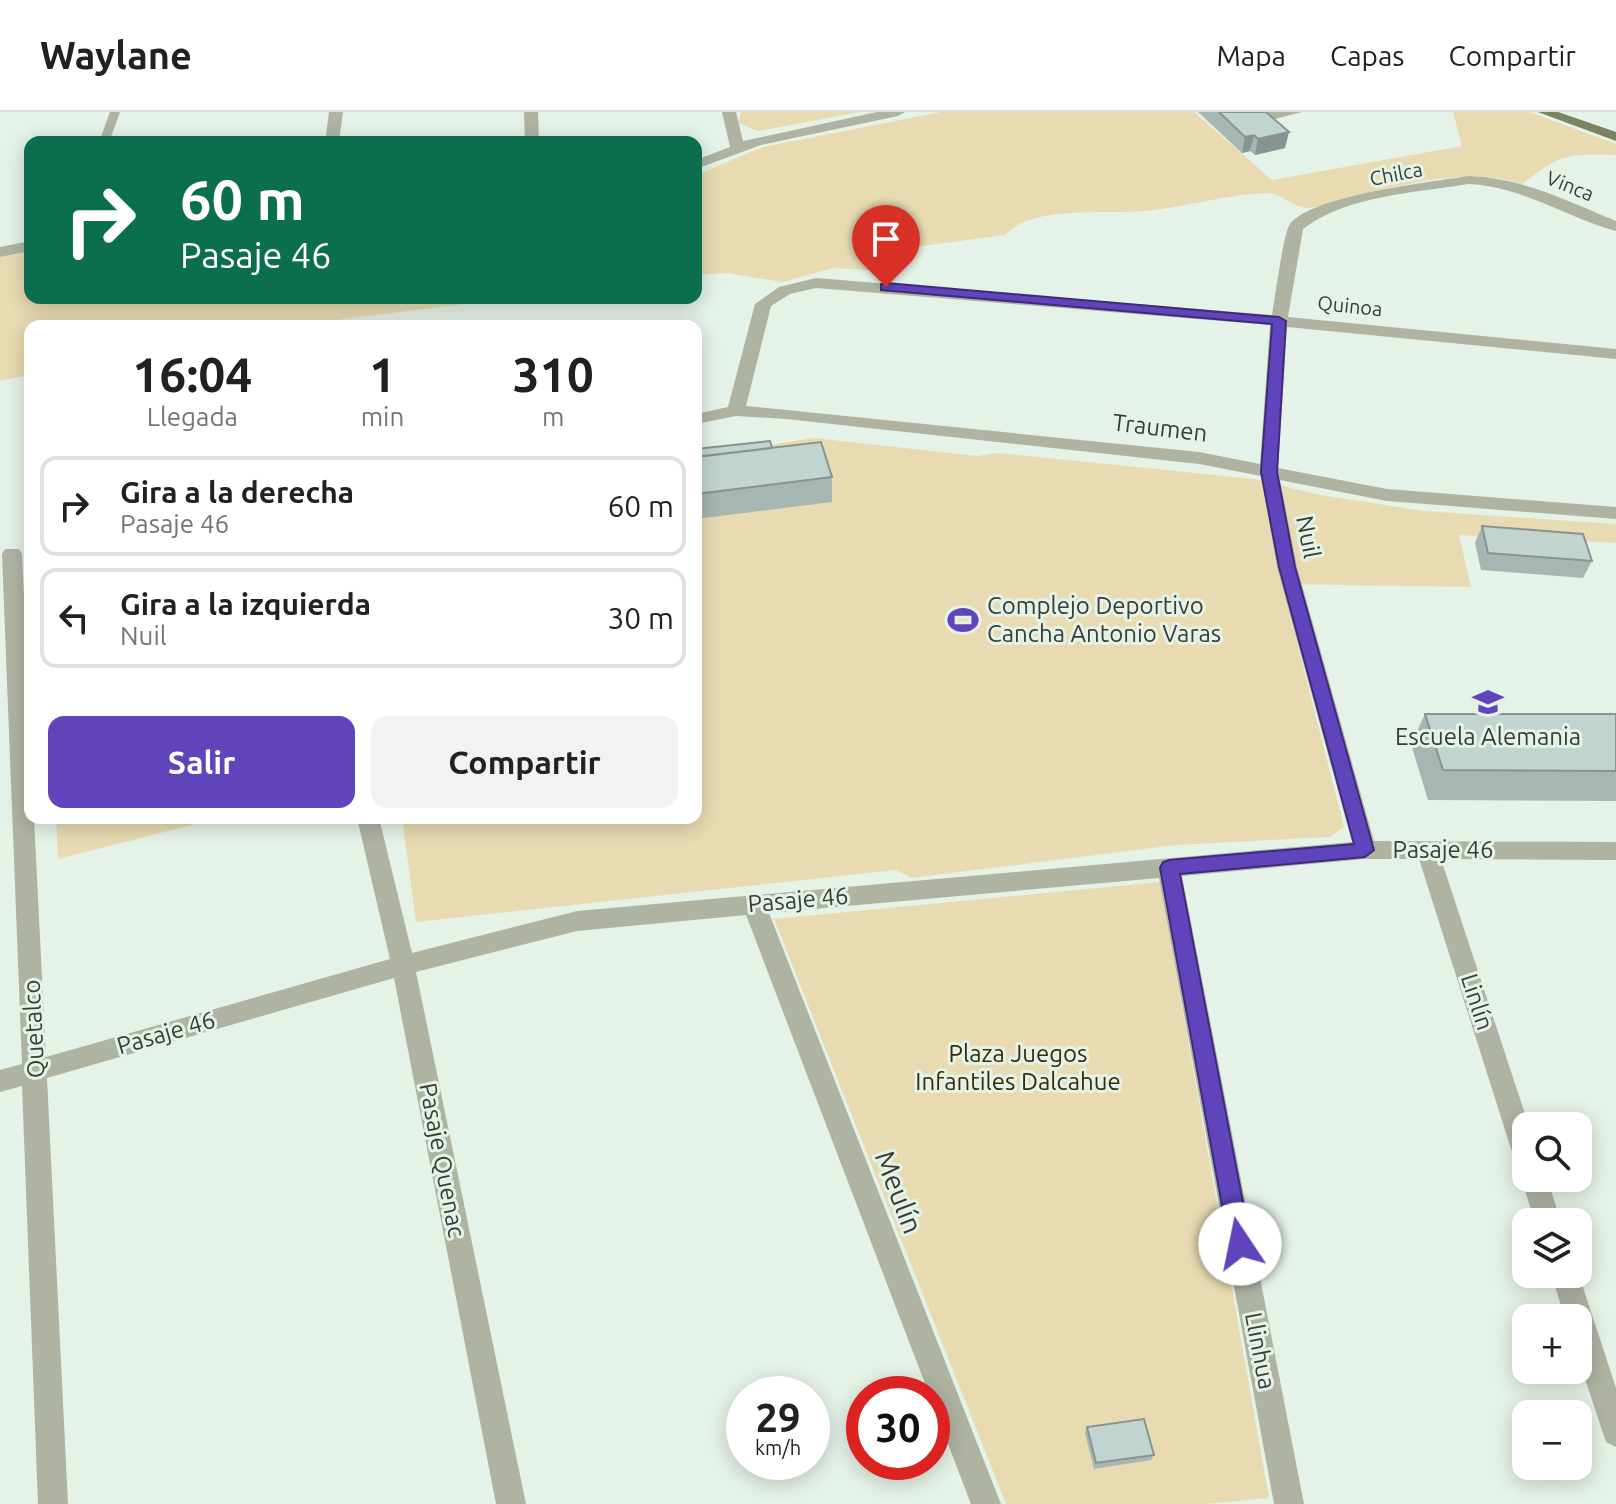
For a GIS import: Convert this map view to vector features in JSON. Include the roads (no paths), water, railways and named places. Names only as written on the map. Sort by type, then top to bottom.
[{"type":"main road","points":[[1545,112],[1616,137]]},
{"type":"street","points":[[333,136],[336,112]]},
{"type":"street","points":[[531,112],[532,136]]},
{"type":"street","points":[[729,112],[737,147]]},
{"type":"street","points":[[702,162],[737,147],[898,112]]},
{"type":"street","name":"Chilca","points":[[1296,227],[1304,218],[1317,212],[1383,197],[1469,180],[1510,184]]},
{"type":"street","name":"Vinca","points":[[1510,184],[1616,226]]},
{"type":"street","name":"Nuil","points":[[1296,227],[1279,321],[1269,472],[1287,567],[1365,850]]},
{"type":"street","points":[[0,252],[24,247]]},
{"type":"street","name":"Quinoa","points":[[736,411],[763,304],[785,290],[799,286],[837,283],[1616,354]]},
{"type":"street","name":"Traumen","points":[[702,418],[736,411],[1183,456],[1387,495],[1616,513]]},
{"type":"street","name":"Quetalco","points":[[14,554],[24,789]]},
{"type":"street","name":"Quetalco","points":[[26,824],[53,1504]]},
{"type":"street","name":"Pasaje Quenac","points":[[369,824],[403,965],[511,1504]]},
{"type":"street","name":"Pasaje 46","points":[[0,1081],[550,926],[753,903],[1365,850],[1616,851]]},
{"type":"street","name":"Linlín","points":[[1427,850],[1512,1112]]},
{"type":"street","name":"Llinhua","points":[[1169,868],[1289,1504]]},
{"type":"street","name":"Meulín","points":[[753,903],[986,1504]]},
{"type":"street","points":[[1570,1288],[1616,1432]]},
{"type":"lane","points":[[106,136],[115,112]]},
{"type":"lane","points":[[1252,112],[1271,117],[1297,112]]},
{"type":"place","name":"Complejo Deportivo Cancha Antonio Varas","points":[[963,620]]},
{"type":"place","name":"Escuela Alemania","points":[[1488,702]]},
{"type":"park label","name":"Plaza Juegos Infantiles Dalcahue","points":[[1018,1068]]}]
